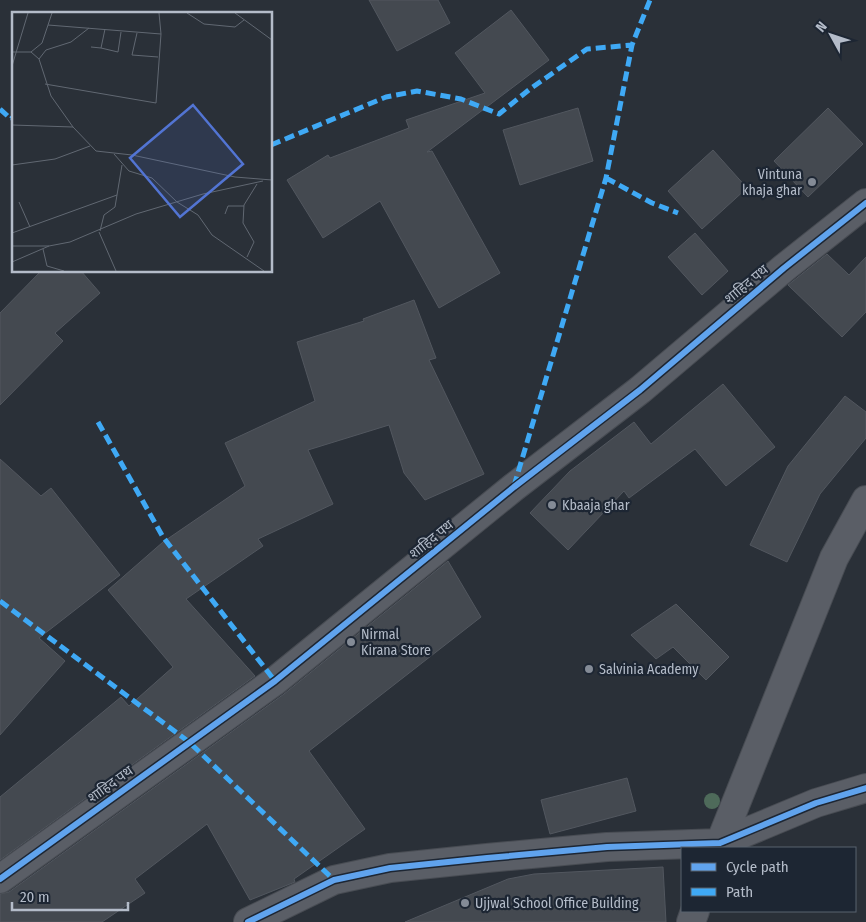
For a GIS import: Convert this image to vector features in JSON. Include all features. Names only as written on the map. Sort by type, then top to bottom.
[{"type":"street","name":"शाहिद पथ","points":[[0,879],[275,681],[514,488],[640,390],[784,268],[866,203]]},
{"type":"street","points":[[719,845],[834,558],[866,500]]},
{"type":"street","points":[[248,922],[334,880],[390,868],[607,847],[719,845],[816,803],[866,788]]},
{"type":"building","points":[[369,0],[438,0],[450,23],[397,51]]},
{"type":"building","points":[[511,10],[549,60],[427,152],[432,151],[500,273],[439,308],[380,201],[323,238],[287,180],[328,155],[330,158],[409,128],[406,120],[485,93],[455,53]]},
{"type":"building","points":[[578,108],[593,161],[520,185],[503,130]]},
{"type":"building","points":[[828,108],[863,144],[808,197],[774,161]]},
{"type":"building","points":[[713,150],[747,188],[702,229],[668,191]]},
{"type":"building","points":[[695,233],[728,271],[702,295],[668,257]]},
{"type":"building","points":[[827,254],[849,275],[866,257],[866,312],[842,337],[788,285]]},
{"type":"building","points":[[40,272],[82,272],[100,293],[55,333],[63,341],[0,405],[0,313]]},
{"type":"building","points":[[414,300],[436,358],[429,360],[484,474],[425,500],[404,473],[389,425],[308,450],[333,504],[258,539],[263,546],[186,599],[255,676],[0,860],[0,797],[121,697],[129,706],[173,667],[108,590],[163,542],[245,486],[225,443],[315,401],[297,342],[364,321],[363,319]]},
{"type":"building","points":[[723,384],[775,447],[726,486],[695,449],[629,498],[624,491],[568,550],[530,513],[570,471],[634,422],[651,444]]},
{"type":"building","points":[[845,396],[866,412],[866,438],[820,494],[787,562],[750,545],[788,466]]},
{"type":"building","points":[[0,459],[41,496],[51,488],[120,575],[39,638],[65,661],[0,735]]},
{"type":"building","points":[[448,561],[481,617],[309,751],[365,829],[294,879],[295,882],[250,900],[207,824],[135,879],[145,893],[102,922],[0,922],[0,894],[9,892],[284,694]]},
{"type":"building","points":[[676,604],[729,657],[706,680],[673,647],[656,659],[631,635]]},
{"type":"building","points":[[627,778],[636,811],[550,834],[541,800]]},
{"type":"building","points":[[663,867],[666,922],[405,922],[508,879],[534,874]]},
{"type":"marked path","points":[[514,486],[606,178],[632,45],[650,0]]},
{"type":"marked path","points":[[272,145],[386,97],[417,91],[461,99],[499,114],[530,89],[587,49],[632,45]]},
{"type":"marked path","points":[[0,109],[12,118]]},
{"type":"marked path","points":[[606,178],[652,203],[678,213]]},
{"type":"marked path","points":[[98,422],[163,537],[275,681]]},
{"type":"marked path","points":[[0,601],[189,742],[334,880]]},
{"type":"cycle path","points":[[0,879],[275,681],[514,487],[640,390],[784,268],[866,203]]},
{"type":"cycle path","points":[[248,922],[334,880],[390,868],[487,858],[607,847],[720,843],[816,803],[866,788]]},
{"type":"place","name":"Vintuna khaja ghar","points":[[812,182]]},
{"type":"place","name":"Kbaaja ghar","points":[[552,505]]},
{"type":"place","name":"Nirmal Kirana Store","points":[[351,642]]},
{"type":"place","name":"Salvinia Academy","points":[[589,669]]},
{"type":"place","name":"Ujjwal School Office Building","points":[[465,903]]}]
